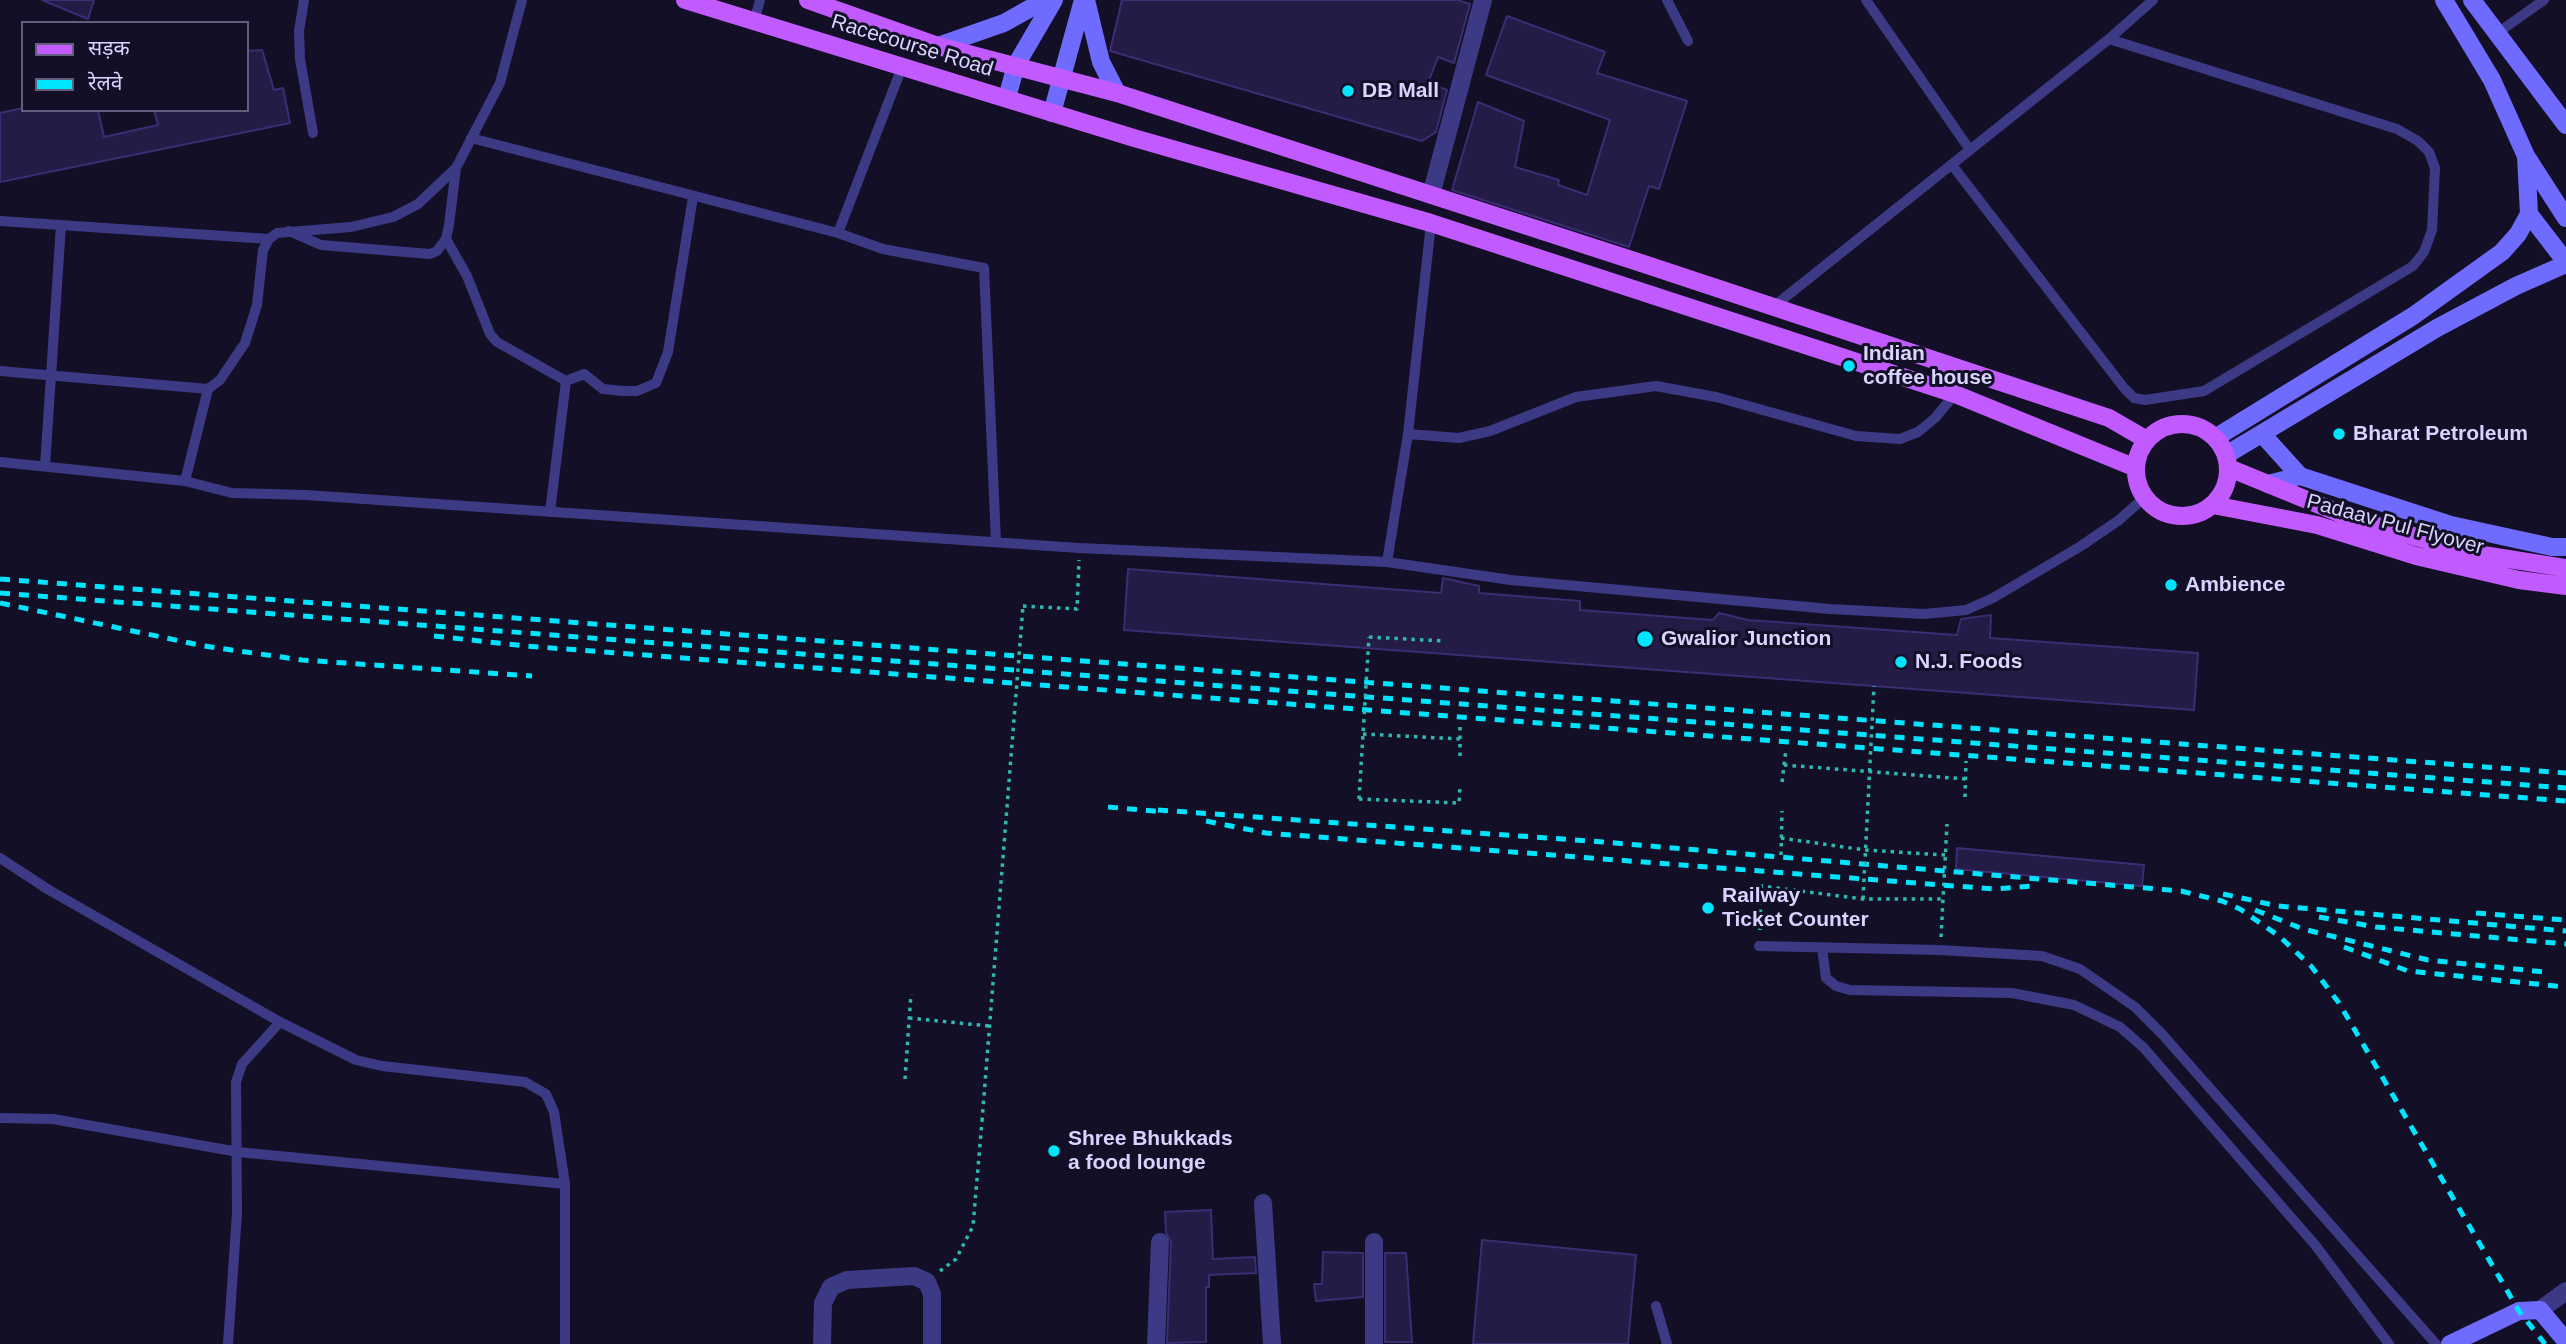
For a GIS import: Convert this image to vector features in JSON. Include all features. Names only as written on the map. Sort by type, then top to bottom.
[{"type":"main road","name":"Racecourse Road","points":[[685,0],[1052,113],[1431,223],[1955,394],[2136,468]]},
{"type":"main road","name":"Racecourse Road","points":[[808,0],[938,46],[1117,93],[1773,307],[2109,418],[2147,440]]},
{"type":"main road","points":[[938,46],[1004,23],[1045,0]]},
{"type":"main road","points":[[1007,98],[1016,65],[1055,0]]},
{"type":"main road","points":[[1052,113],[1084,0]]},
{"type":"main road","points":[[1084,0],[1101,62],[1117,93]]},
{"type":"main road","points":[[2444,0],[2492,80],[2526,156],[2566,218]]},
{"type":"main road","points":[[2472,0],[2566,125]]},
{"type":"main road","points":[[2216,438],[2473,275],[2518,234],[2529,214],[2526,156]]},
{"type":"main road","points":[[2227,461],[2262,434],[2437,328],[2566,263],[2529,214]]},
{"type":"main road","points":[[2189,424],[2216,438],[2227,461],[2225,486],[2213,505],[2200,513],[2185,516],[2156,508],[2138,483],[2136,468],[2139,453],[2147,440],[2166,428],[2189,424]]},
{"type":"main road","points":[[2262,434],[2300,476],[2451,525],[2552,547],[2566,547]]},
{"type":"main road","name":"Padaav Pul Flyover","points":[[2227,461],[2268,484],[2383,528],[2477,554],[2566,568]]},
{"type":"main road","points":[[2268,484],[2300,476]]},
{"type":"main road","name":"Padaav Pul Flyover","points":[[2213,505],[2317,525],[2416,556],[2506,577],[2566,586]]},
{"type":"main road","points":[[2449,1344],[2519,1311],[2540,1310],[2566,1341]]},
{"type":"street","points":[[1431,195],[1483,0]]},
{"type":"street","points":[[1263,1203],[1272,1344]]},
{"type":"street","points":[[1156,1344],[1160,1242]]},
{"type":"street","points":[[1374,1242],[1374,1344]]},
{"type":"street","points":[[822,1344],[823,1303],[831,1287],[847,1280],[914,1276],[927,1282],[932,1294],[932,1344]]},
{"type":"street","points":[[2540,1310],[2566,1291]]},
{"type":"lane","points":[[304,0],[299,31],[300,59],[313,132]]},
{"type":"lane","points":[[289,231],[321,245],[430,254],[437,251],[446,239],[456,168],[500,83],[522,0]]},
{"type":"lane","points":[[754,23],[760,0]]},
{"type":"lane","points":[[1667,0],[1688,41]]},
{"type":"lane","points":[[1866,0],[1970,150]]},
{"type":"lane","points":[[1773,307],[2109,39],[2153,0]]},
{"type":"lane","points":[[2496,34],[2544,0]]},
{"type":"lane","points":[[1952,165],[2134,398],[2145,400],[2204,391],[2413,266],[2424,252],[2432,230],[2435,168],[2428,152],[2418,141],[2398,129],[2109,39]]},
{"type":"lane","points":[[838,233],[902,67]]},
{"type":"lane","points":[[471,138],[838,233],[883,248],[984,268],[996,542]]},
{"type":"lane","points":[[185,481],[208,389],[220,380],[245,343],[257,305],[263,250],[270,239],[277,233],[351,227],[393,217],[418,204],[456,168]]},
{"type":"lane","points":[[566,381],[584,373],[603,388],[623,391],[637,391],[656,383],[668,352],[693,197]]},
{"type":"lane","points":[[0,221],[270,239]]},
{"type":"lane","points":[[1387,562],[1408,434],[1431,223]]},
{"type":"lane","points":[[45,466],[61,225]]},
{"type":"lane","points":[[446,239],[467,276],[490,334],[497,342],[566,381]]},
{"type":"lane","points":[[0,371],[208,389]]},
{"type":"lane","points":[[550,512],[566,381]]},
{"type":"lane","points":[[1408,434],[1469,436],[1490,432],[1576,397],[1656,386],[1716,397],[1856,436],[1900,439],[1918,432],[1936,418],[1955,394]]},
{"type":"lane","points":[[0,461],[185,481],[232,493],[306,495],[1079,548],[1387,562],[1539,582],[1830,609],[1935,613],[1966,610],[1993,598],[2081,546],[2119,520],[2145,496]]},
{"type":"lane","points":[[0,858],[49,890],[280,1022],[356,1060],[382,1066],[525,1082],[546,1094],[554,1112],[565,1184],[565,1344]]},
{"type":"lane","points":[[1759,946],[1940,950],[2042,956],[2080,969],[2135,1007],[2323,1213],[2436,1344]]},
{"type":"lane","points":[[1822,947],[1826,978],[1836,986],[1850,990],[2012,993],[2074,1005],[2120,1027],[2143,1048],[2316,1247],[2389,1344]]},
{"type":"lane","points":[[228,1344],[238,1152],[236,1082],[242,1064],[280,1022]]},
{"type":"lane","points":[[0,1118],[53,1119],[238,1152],[565,1184]]},
{"type":"lane","points":[[1656,1306],[1667,1344]]},
{"type":"path","points":[[927,1282],[956,1259],[973,1226],[1023,606],[1077,609],[1079,548]]},
{"type":"path","points":[[1444,641],[1369,637],[1359,799],[1459,803],[1460,787]]},
{"type":"path","points":[[1863,899],[1874,686]]},
{"type":"path","points":[[1460,722],[1460,756]]},
{"type":"path","points":[[1363,734],[1461,739]]},
{"type":"path","points":[[1782,782],[1786,749]]},
{"type":"path","points":[[1965,797],[1966,761]]},
{"type":"path","points":[[1784,765],[1966,779]]},
{"type":"path","points":[[1781,855],[1782,811]]},
{"type":"path","points":[[1940,950],[1947,824]]},
{"type":"path","points":[[1781,838],[1865,850],[1945,855]]},
{"type":"path","points":[[1759,946],[1761,886],[1863,899],[1943,899]]},
{"type":"path","points":[[905,1079],[911,995]]},
{"type":"path","points":[[909,1018],[989,1026]]},
{"type":"building","points":[[42,0],[94,0],[88,19]]},
{"type":"building","name":"DB Mall","points":[[1122,0],[1457,0],[1470,4],[1454,63],[1438,57],[1428,83],[1447,90],[1436,132],[1422,141],[1110,51]]},
{"type":"building","points":[[1507,16],[1605,52],[1597,73],[1687,101],[1659,189],[1649,186],[1629,247],[1452,190],[1478,102],[1524,121],[1515,167],[1559,180],[1558,185],[1587,195],[1610,120],[1486,75]]},
{"type":"building","points":[[262,50],[274,90],[283,88],[290,123],[0,182],[0,113],[21,108],[21,112],[98,112],[104,137],[158,125],[155,112],[248,112],[248,51]]},
{"type":"building","points":[[1128,569],[1441,593],[1443,578],[1479,586],[1479,593],[1580,601],[1580,610],[1713,620],[1719,613],[1748,620],[1957,635],[1961,619],[1991,615],[1990,638],[2198,653],[2194,710],[1124,630]]},
{"type":"building","points":[[1957,848],[2144,865],[2142,886],[1956,869]]},
{"type":"building","points":[[1211,1210],[1213,1259],[1255,1257],[1256,1273],[1209,1275],[1209,1287],[1206,1287],[1206,1342],[1167,1343],[1171,1242],[1166,1233],[1165,1212]]},
{"type":"building","points":[[1482,1240],[1636,1255],[1628,1344],[1473,1344]]},
{"type":"building","points":[[1323,1252],[1363,1253],[1363,1297],[1316,1301],[1314,1284],[1322,1284]]},
{"type":"building","points":[[1385,1253],[1406,1253],[1412,1342],[1385,1342]]},
{"type":"railway","points":[[0,579],[2566,773]]},
{"type":"railway","points":[[0,593],[2566,788]]},
{"type":"railway","points":[[0,603],[204,646],[302,660],[532,676]]},
{"type":"railway","points":[[434,636],[526,646],[2566,801]]},
{"type":"railway","points":[[1108,807],[1165,812]]},
{"type":"railway","points":[[1158,810],[1603,842],[2181,891],[2222,901],[2240,909],[2279,936],[2311,966],[2339,1003],[2519,1311],[2545,1344]]},
{"type":"railway","points":[[1206,821],[1266,833],[1994,889],[2032,886]]},
{"type":"railway","points":[[2223,894],[2278,906],[2566,931]]},
{"type":"railway","points":[[2255,910],[2303,929],[2428,960],[2544,972]]},
{"type":"railway","points":[[2476,913],[2566,920]]},
{"type":"railway","points":[[2319,917],[2376,927],[2566,944]]},
{"type":"railway","points":[[2344,947],[2408,971],[2566,987]]},
{"type":"place","name":"DB Mall","points":[[1348,91]]},
{"type":"place","name":"Indian coffee house","points":[[1849,366]]},
{"type":"place","name":"Bharat Petroleum","points":[[2339,434]]},
{"type":"place","name":"Ambience","points":[[2171,585]]},
{"type":"place","name":"Gwalior Junction","points":[[1645,639]]},
{"type":"place","name":"N.J. Foods","points":[[1901,662]]},
{"type":"place","name":"Railway Ticket Counter","points":[[1708,908]]},
{"type":"place","name":"Shree Bhukkads a food lounge","points":[[1054,1151]]}]
